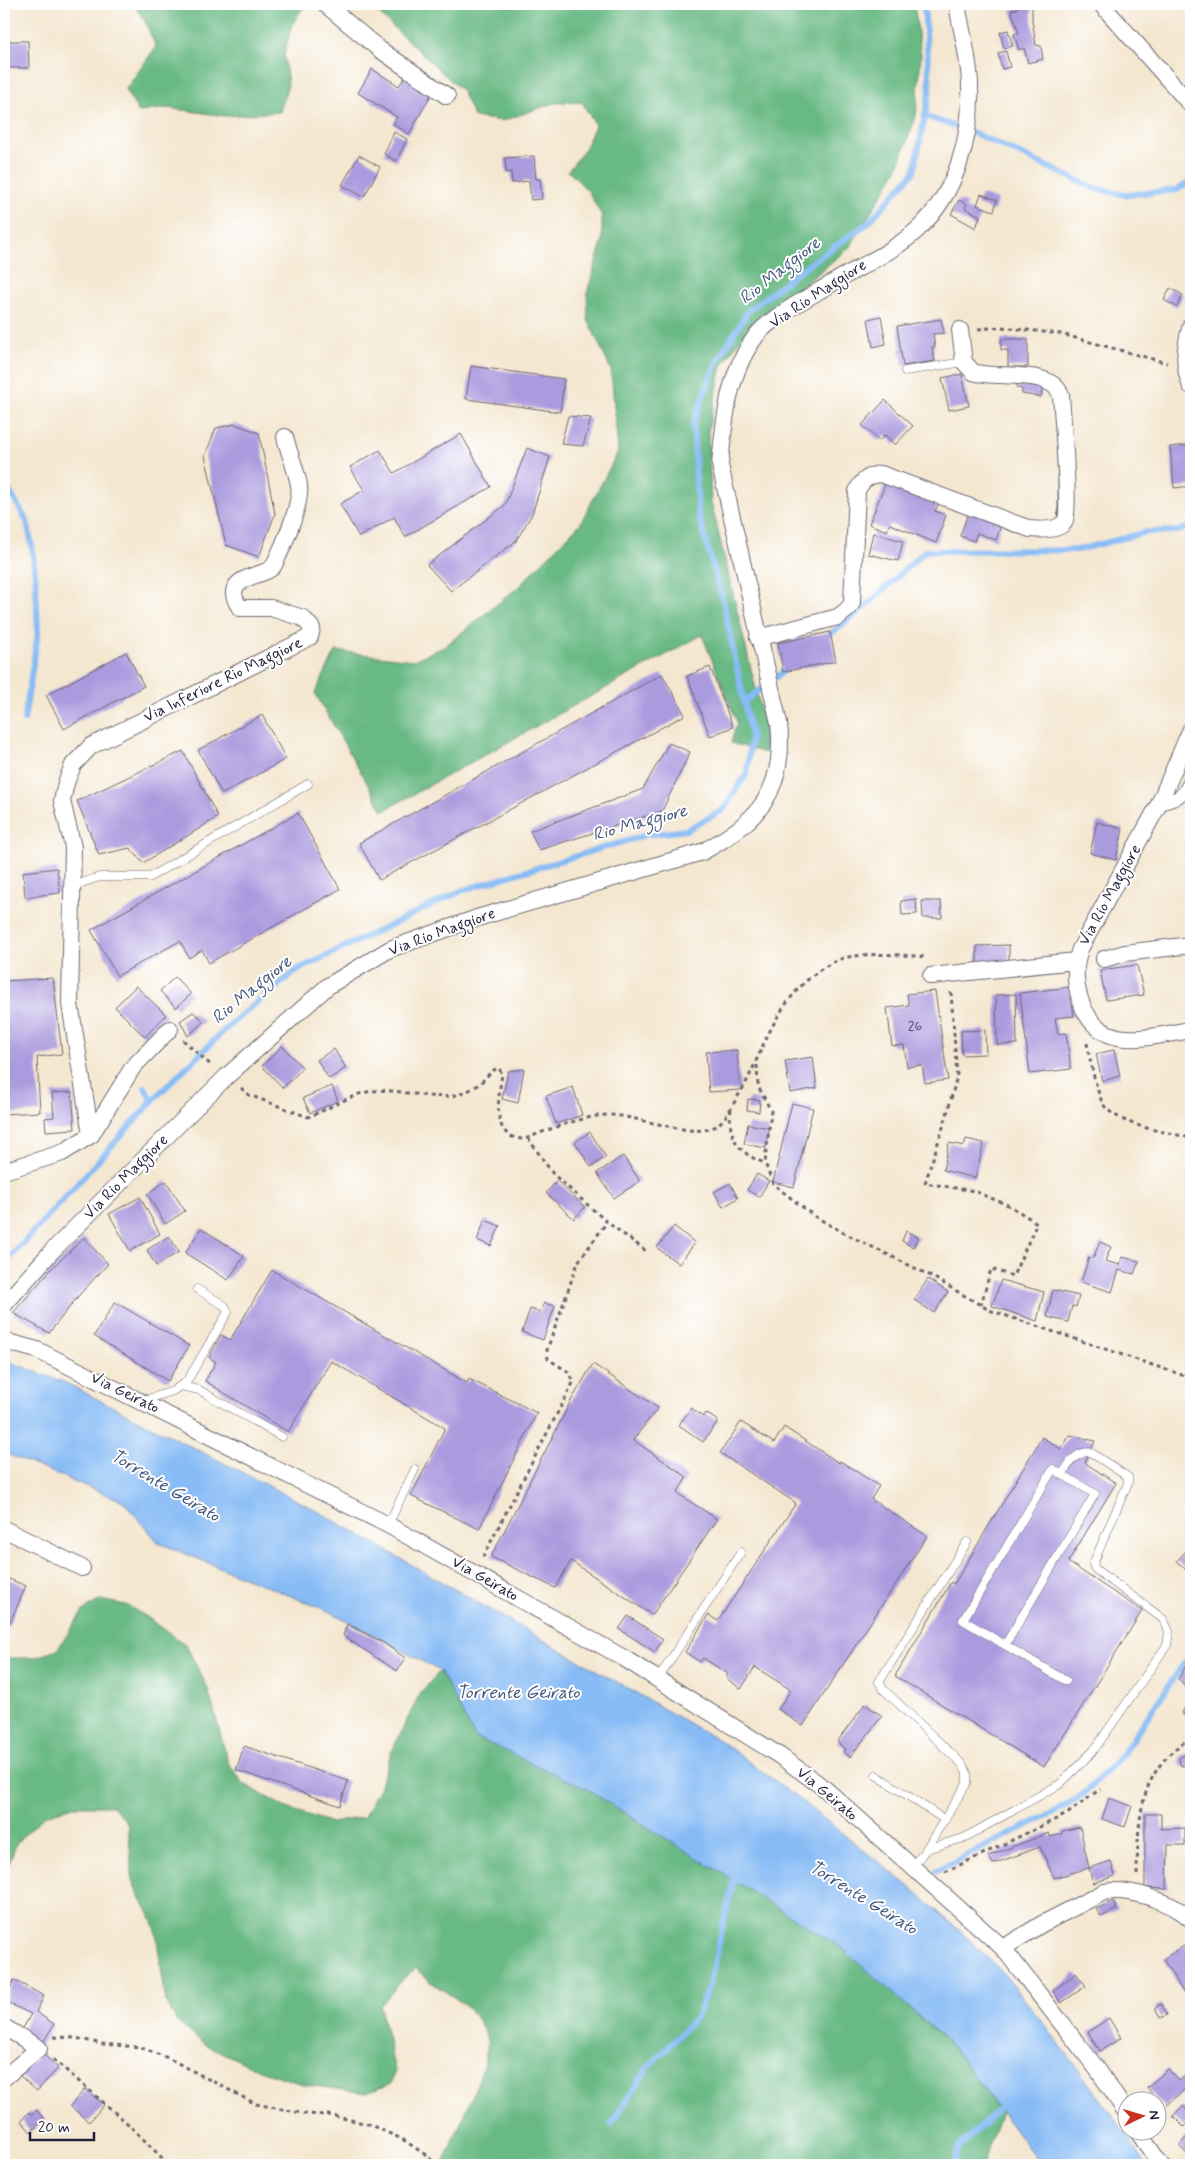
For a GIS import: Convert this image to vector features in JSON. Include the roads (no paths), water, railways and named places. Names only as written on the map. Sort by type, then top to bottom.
[{"type":"street","points":[[325,4],[379,49],[447,96]]},
{"type":"street","name":"Via Rio Maggiore","points":[[4,1305],[52,1252],[226,1077],[328,986],[390,948],[477,918],[702,852],[721,842],[753,816],[768,800],[775,783],[780,738],[779,723],[758,638],[720,465],[724,422],[730,392],[742,359],[757,334],[785,312],[894,247],[917,230],[938,205],[959,169],[966,141],[970,85],[957,4]]},
{"type":"street","points":[[1101,4],[1191,105]]},
{"type":"street","points":[[1191,325],[1185,353],[1186,368],[1191,386]]},
{"type":"street","points":[[758,638],[838,617],[848,609],[852,603],[857,491],[861,484],[874,475],[881,474],[1030,529],[1041,530],[1058,526],[1064,522],[1067,517],[1066,482],[1061,395],[1059,389],[1052,383],[1033,377],[978,373],[968,368],[964,362],[960,333]]},
{"type":"street","name":"Via Inferiore Rio Maggiore","points":[[90,1135],[70,1004],[74,847],[62,801],[66,783],[73,765],[91,746],[310,637],[312,628],[304,618],[271,608],[240,608],[234,600],[235,590],[241,580],[254,574],[264,573],[274,567],[297,508],[299,486],[285,437]]},
{"type":"street","name":"Via Rio Maggiore","points":[[1191,729],[1159,804],[1080,949],[1076,961],[1077,989],[1083,1007],[1093,1024],[1109,1036],[1139,1038],[1191,1030]]},
{"type":"street","points":[[1159,804],[1174,801],[1187,788],[1191,778]]},
{"type":"street","points":[[1104,959],[1125,953],[1191,945]]},
{"type":"street","points":[[931,976],[1076,961]]},
{"type":"street","points":[[4,1171],[62,1153],[90,1135],[133,1068],[170,1029]]},
{"type":"street","name":"Via Geirato","points":[[4,1341],[37,1350],[388,1525],[658,1679],[780,1756],[824,1788],[1003,1948],[1098,2070],[1118,2100]]},
{"type":"street","points":[[4,1529],[82,1568]]},
{"type":"street","points":[[1003,1948],[1042,1924],[1104,1892],[1114,1890],[1137,1893],[1175,1908],[1191,1919]]},
{"type":"street","points":[[4,2027],[40,2048],[4,2078]]},
{"type":"street","points":[[1145,2142],[1161,2165]]},
{"type":"lane","points":[[905,371],[964,362]]},
{"type":"lane","points":[[73,886],[99,877],[150,877],[308,784]]},
{"type":"lane","points":[[146,1404],[151,1398],[181,1386],[187,1381],[228,1312],[225,1306],[197,1289]]},
{"type":"lane","points":[[181,1386],[200,1390],[282,1437]]},
{"type":"lane","points":[[926,1849],[964,1838],[1060,1784],[1094,1750],[1167,1645],[1169,1631],[1162,1619],[1095,1569],[1093,1564],[1128,1483],[1128,1477],[1090,1452],[1078,1454],[1062,1475]]},
{"type":"lane","points":[[388,1525],[415,1469]]},
{"type":"lane","points":[[1005,1645],[1095,1494],[1053,1469],[963,1620],[1005,1645],[1066,1681]]},
{"type":"lane","points":[[912,1866],[926,1849],[967,1783],[967,1773],[962,1764],[880,1686],[879,1682],[967,1542]]},
{"type":"lane","points":[[658,1679],[742,1552]]},
{"type":"lane","points":[[876,1775],[945,1820]]},
{"type":"water","name":"Torrente Geirato","points":[[4,1360],[64,1382],[314,1509],[720,1741],[782,1786],[909,1886],[960,1931],[1004,1974],[1065,2051],[1118,2124],[1118,2142],[1131,2142],[1146,2165],[1041,2165],[951,2045],[842,1948],[585,1788],[475,1737],[440,1671],[333,1613],[159,1543],[123,1501],[4,1453]]},
{"type":"waterway","name":"Rio Maggiore","points":[[4,1264],[159,1094],[233,1022],[297,970],[463,890],[646,835],[686,830],[723,810],[747,773],[751,736],[724,605],[698,514],[693,424],[716,363],[748,311],[797,273],[868,223],[914,172],[930,90],[924,4]]},
{"type":"waterway","points":[[925,116],[976,134],[1094,188],[1125,195],[1176,190],[1191,182]]},
{"type":"waterway","points":[[4,482],[27,521],[36,585],[38,633],[24,720]]},
{"type":"waterway","points":[[824,639],[866,606],[925,551],[1078,550],[1147,532],[1179,531],[1191,526]]},
{"type":"waterway","points":[[744,702],[789,667]]},
{"type":"waterway","points":[[145,1087],[152,1102]]},
{"type":"waterway","points":[[936,1871],[1064,1807],[1086,1792],[1121,1756],[1182,1666],[1191,1656]]},
{"type":"waterway","points":[[611,2124],[647,2069],[696,2017],[710,1983],[735,1873]]},
{"type":"waterway","points":[[955,2165],[958,2148],[1004,2104]]}]
